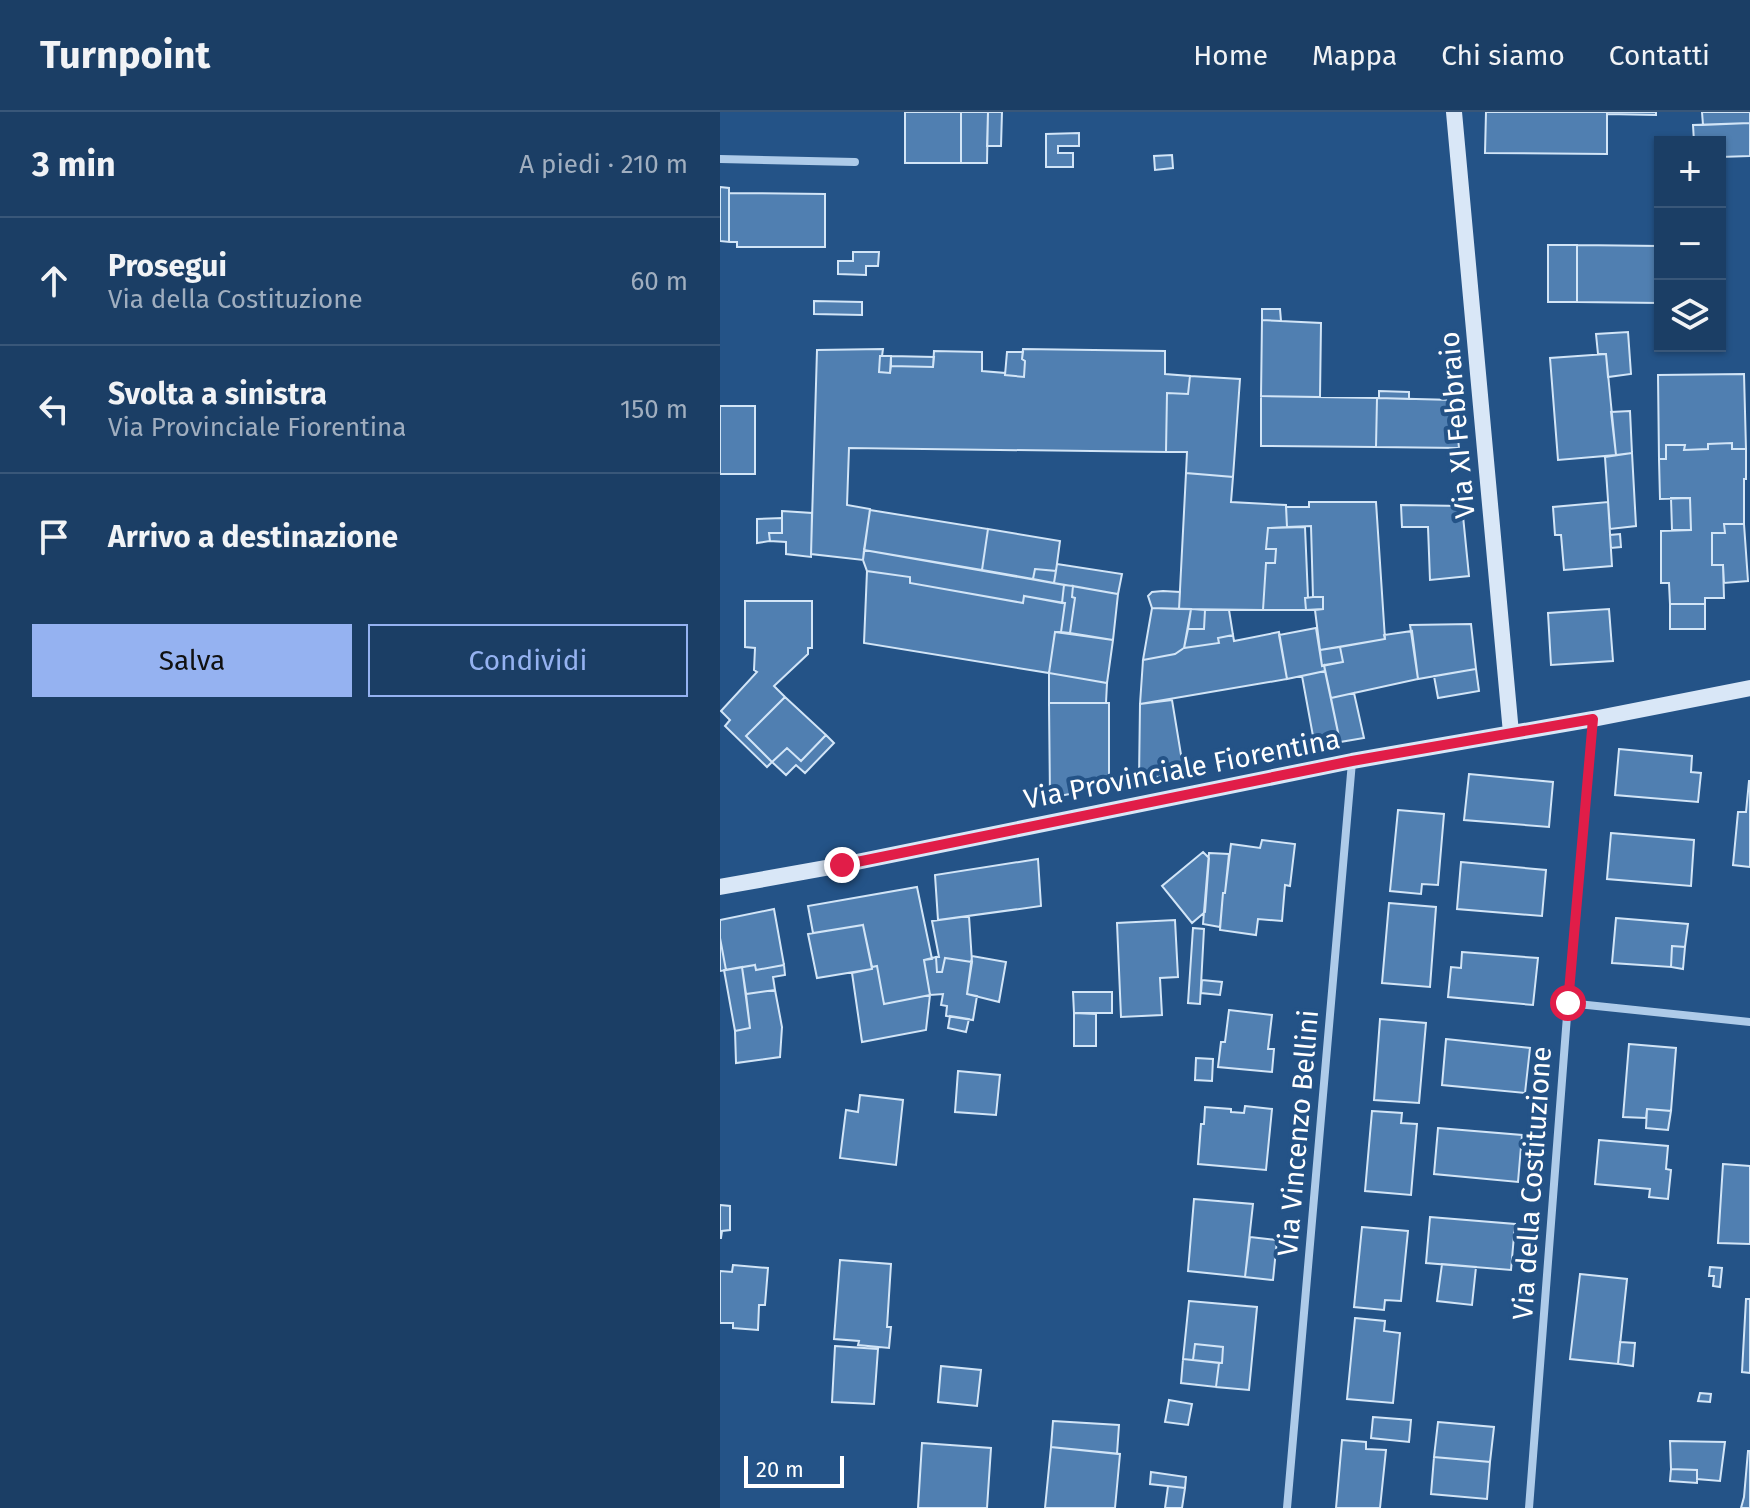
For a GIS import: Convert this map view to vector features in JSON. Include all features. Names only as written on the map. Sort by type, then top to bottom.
[{"type":"main road","name":"Via XI Febbraio","points":[[1454,112],[1511,733]]},
{"type":"main road","name":"Via Provinciale Fiorentina","points":[[720,887],[1352,761],[1750,688]]},
{"type":"street","points":[[720,159],[855,162]]},
{"type":"street","name":"Via della Costituzione","points":[[1529,1508],[1593,719]]},
{"type":"street","name":"Via Vincenzo Bellini","points":[[1287,1508],[1352,761]]},
{"type":"street","points":[[1568,1003],[1750,1022]]},
{"type":"building","points":[[905,112],[961,112],[961,163],[905,163]]},
{"type":"building","points":[[961,112],[988,112],[987,163],[961,163]]},
{"type":"building","points":[[988,112],[1002,112],[1001,146],[987,146]]},
{"type":"building","points":[[1486,112],[1607,112],[1607,154],[1485,153]]},
{"type":"building","points":[[1656,112],[1656,115],[1607,114]]},
{"type":"building","points":[[1702,112],[1750,112],[1750,123],[1703,125]]},
{"type":"building","points":[[1750,123],[1750,156],[1726,157],[1726,136],[1694,136],[1693,125]]},
{"type":"building","points":[[1079,133],[1079,146],[1058,146],[1058,153],[1073,153],[1073,167],[1046,167],[1046,134]]},
{"type":"building","points":[[1172,155],[1173,168],[1155,170],[1154,156]]},
{"type":"building","points":[[720,187],[729,188],[729,242],[720,241]]},
{"type":"building","points":[[729,193],[825,194],[825,247],[737,247],[737,242],[729,242]]},
{"type":"building","points":[[1548,245],[1577,245],[1577,302],[1548,302]]},
{"type":"building","points":[[1577,245],[1654,246],[1654,303],[1577,302]]},
{"type":"building","points":[[853,252],[879,252],[878,266],[866,266],[866,275],[838,274],[838,261],[853,261]]},
{"type":"building","points":[[814,301],[862,302],[862,315],[814,314]]},
{"type":"building","points":[[1262,309],[1280,309],[1281,321],[1262,320]]},
{"type":"building","points":[[1262,320],[1321,323],[1320,397],[1261,396]]},
{"type":"building","points":[[1628,332],[1631,374],[1608,377],[1606,354],[1598,354],[1596,334]]},
{"type":"building","points":[[883,349],[879,372],[890,373],[891,366],[933,367],[934,351],[982,352],[982,371],[1024,377],[1023,349],[1165,351],[1165,374],[1190,376],[1188,394],[1167,393],[1166,452],[849,448],[847,505],[870,509],[863,560],[811,554],[817,350]]},
{"type":"building","points":[[1007,352],[1023,352],[1024,377],[1005,375]]},
{"type":"building","points":[[1606,354],[1616,455],[1558,460],[1550,358]]},
{"type":"building","points":[[880,356],[891,356],[890,373],[879,372]]},
{"type":"building","points":[[891,356],[934,357],[933,367],[891,366]]},
{"type":"building","points":[[1744,374],[1746,449],[1732,449],[1732,443],[1708,444],[1708,449],[1684,450],[1685,445],[1666,445],[1666,459],[1659,459],[1658,375]]},
{"type":"building","points":[[1190,376],[1240,379],[1233,477],[1186,473],[1187,452],[1166,452],[1167,393],[1188,394]]},
{"type":"building","points":[[1379,391],[1409,392],[1409,399],[1379,398]]},
{"type":"building","points":[[1261,396],[1377,398],[1376,447],[1261,446]]},
{"type":"building","points":[[1377,398],[1454,400],[1459,448],[1376,447]]},
{"type":"building","points":[[720,406],[755,406],[755,474],[720,474]]},
{"type":"building","points":[[1630,411],[1632,453],[1616,455],[1611,412]]},
{"type":"building","points":[[1732,443],[1732,449],[1746,449],[1744,524],[1724,524],[1725,533],[1712,533],[1712,565],[1723,565],[1724,598],[1705,598],[1705,604],[1670,604],[1669,583],[1661,583],[1661,531],[1691,530],[1690,498],[1660,499],[1659,459],[1666,459],[1666,445],[1685,445],[1684,450],[1708,449],[1708,444]]},
{"type":"building","points":[[1632,453],[1636,526],[1610,529],[1605,457]]},
{"type":"building","points":[[1186,473],[1233,477],[1231,502],[1286,505],[1287,527],[1268,528],[1266,549],[1276,549],[1275,563],[1266,563],[1263,610],[1179,609]]},
{"type":"building","points":[[1671,498],[1690,498],[1691,530],[1672,530]]},
{"type":"building","points":[[1309,502],[1376,502],[1385,639],[1320,650],[1315,610],[1323,609],[1323,597],[1313,597],[1311,526],[1287,527],[1286,507],[1309,507]]},
{"type":"building","points":[[1608,502],[1612,566],[1564,570],[1561,535],[1555,535],[1553,507]]},
{"type":"building","points":[[1401,505],[1462,506],[1469,576],[1430,580],[1428,527],[1402,527]]},
{"type":"building","points":[[870,510],[988,529],[982,570],[864,550]]},
{"type":"building","points":[[782,511],[812,513],[811,557],[786,554],[786,542],[770,541],[769,533],[782,533]]},
{"type":"building","points":[[782,518],[782,533],[769,533],[770,541],[757,543],[757,519]]},
{"type":"building","points":[[1724,524],[1744,524],[1748,581],[1724,583],[1723,565],[1712,565],[1712,533],[1725,533]]},
{"type":"building","points":[[1305,527],[1306,610],[1263,610],[1266,563],[1275,563],[1276,549],[1266,549],[1268,528]]},
{"type":"building","points":[[988,529],[1060,541],[1056,571],[1035,569],[1033,579],[982,570]]},
{"type":"building","points":[[1620,534],[1621,547],[1611,548],[1610,535]]},
{"type":"building","points":[[864,550],[1064,585],[1062,603],[1024,596],[1023,603],[910,583],[910,577],[867,571],[863,560]]},
{"type":"building","points":[[1057,564],[1122,574],[1118,594],[1054,583]]},
{"type":"building","points":[[1035,569],[1056,571],[1054,583],[1033,579]]},
{"type":"building","points":[[867,571],[910,577],[910,583],[1023,603],[1024,596],[1065,603],[1061,632],[1055,632],[1049,673],[864,643]]},
{"type":"building","points":[[1064,585],[1073,586],[1072,597],[1075,598],[1070,633],[1061,632]]},
{"type":"building","points":[[1073,586],[1118,594],[1113,640],[1070,633],[1075,598],[1072,597]]},
{"type":"building","points":[[1152,592],[1180,592],[1179,609],[1152,608],[1148,596]]},
{"type":"building","points":[[1323,597],[1323,609],[1306,610],[1305,598]]},
{"type":"building","points":[[745,601],[812,601],[812,648],[808,648],[808,654],[774,686],[785,697],[746,736],[772,762],[767,767],[725,726],[730,720],[721,711],[757,672],[754,670],[755,648],[745,647]]},
{"type":"building","points":[[1670,604],[1705,604],[1705,629],[1670,629]]},
{"type":"building","points":[[1152,608],[1191,609],[1184,648],[1175,654],[1143,660]]},
{"type":"building","points":[[1191,609],[1205,610],[1204,629],[1188,629]]},
{"type":"building","points":[[1609,609],[1613,661],[1551,665],[1548,613]]},
{"type":"building","points":[[1205,610],[1229,610],[1233,635],[1218,638],[1219,643],[1184,648],[1188,629],[1204,629]]},
{"type":"building","points":[[1471,624],[1476,669],[1418,679],[1410,625]]},
{"type":"building","points":[[1316,628],[1325,671],[1287,679],[1279,635]]},
{"type":"building","points":[[1412,631],[1418,679],[1331,698],[1324,665],[1343,662],[1340,647]]},
{"type":"building","points":[[1055,632],[1113,640],[1107,683],[1049,673]]},
{"type":"building","points":[[1279,632],[1287,679],[1140,704],[1143,660],[1175,654],[1184,648],[1219,643],[1218,638],[1233,635],[1234,641]]},
{"type":"building","points":[[1340,647],[1343,662],[1322,666],[1320,650]]},
{"type":"building","points":[[1476,669],[1479,691],[1438,698],[1434,676]]},
{"type":"building","points":[[1325,671],[1340,742],[1315,747],[1302,676]]},
{"type":"building","points":[[1049,673],[1107,683],[1106,703],[1049,703]]},
{"type":"building","points":[[1354,693],[1364,738],[1340,742],[1331,698]]},
{"type":"building","points":[[785,697],[826,735],[801,761],[787,748],[772,762],[746,736]]},
{"type":"building","points":[[1172,700],[1184,773],[1139,780],[1140,704]]},
{"type":"building","points":[[1049,703],[1109,703],[1109,786],[1050,798]]},
{"type":"building","points":[[826,735],[834,743],[805,773],[796,765],[786,775],[772,762],[787,748],[801,761]]},
{"type":"building","points":[[1619,749],[1692,756],[1691,772],[1701,773],[1698,802],[1615,795]]},
{"type":"building","points":[[1469,774],[1553,782],[1549,827],[1464,820]]},
{"type":"building","points":[[1749,781],[1750,867],[1733,865],[1738,812],[1746,812]]},
{"type":"building","points":[[1398,810],[1444,814],[1438,885],[1422,884],[1421,894],[1390,891]]},
{"type":"building","points":[[1611,833],[1694,840],[1691,886],[1607,879]]},
{"type":"building","points":[[1262,840],[1295,844],[1290,886],[1285,885],[1282,921],[1258,919],[1256,935],[1220,930],[1231,844],[1260,848]]},
{"type":"building","points":[[1203,852],[1209,858],[1205,912],[1192,923],[1162,886]]},
{"type":"building","points":[[1209,853],[1229,854],[1220,927],[1203,924]]},
{"type":"building","points":[[1038,859],[1041,906],[938,920],[935,875]]},
{"type":"building","points":[[1461,862],[1546,870],[1542,916],[1457,909]]},
{"type":"building","points":[[917,887],[932,959],[924,960],[930,995],[884,1004],[877,966],[872,967],[863,925],[813,933],[808,906]]},
{"type":"building","points":[[1389,903],[1436,907],[1430,987],[1382,983]]},
{"type":"building","points":[[774,909],[784,965],[756,970],[755,965],[726,970],[720,920]]},
{"type":"building","points":[[969,916],[972,962],[945,958],[942,972],[937,972],[936,957],[939,957],[932,921]]},
{"type":"building","points":[[1616,918],[1688,924],[1685,947],[1672,946],[1671,967],[1612,963]]},
{"type":"building","points":[[1175,920],[1178,977],[1160,978],[1162,1015],[1121,1017],[1117,923]]},
{"type":"building","points":[[863,925],[872,969],[817,978],[808,934]]},
{"type":"building","points":[[1193,928],[1204,929],[1200,1004],[1188,1003]]},
{"type":"building","points":[[720,938],[726,970],[720,971]]},
{"type":"building","points":[[1672,946],[1685,947],[1683,969],[1671,967]]},
{"type":"building","points":[[1462,952],[1538,958],[1533,1005],[1448,997],[1451,967],[1461,968]]},
{"type":"building","points":[[972,956],[1006,962],[999,1002],[967,994]]},
{"type":"building","points":[[936,957],[937,972],[942,972],[945,958],[972,962],[967,994],[977,996],[973,1020],[946,1016],[947,1006],[941,1005],[943,994],[930,995],[924,960]]},
{"type":"building","points":[[755,965],[756,970],[784,965],[785,975],[773,977],[775,990],[746,994],[742,967]]},
{"type":"building","points":[[877,966],[884,1004],[930,995],[926,1030],[862,1042],[852,973]]},
{"type":"building","points":[[742,967],[750,1028],[735,1031],[724,970]]},
{"type":"building","points":[[1202,980],[1222,982],[1220,995],[1201,993]]},
{"type":"building","points":[[775,990],[782,1027],[780,1057],[736,1063],[735,1031],[750,1028],[746,994]]},
{"type":"building","points":[[1073,992],[1112,992],[1112,1013],[1074,1013]]},
{"type":"building","points":[[1229,1010],[1272,1015],[1268,1049],[1274,1049],[1272,1072],[1218,1067]]},
{"type":"building","points":[[1074,1013],[1096,1014],[1096,1046],[1074,1046]]},
{"type":"building","points":[[950,1016],[969,1019],[966,1032],[948,1028]]},
{"type":"building","points":[[1380,1019],[1426,1023],[1419,1103],[1374,1100]]},
{"type":"building","points":[[1446,1039],[1530,1048],[1525,1093],[1442,1085]]},
{"type":"building","points":[[1629,1044],[1676,1048],[1671,1111],[1647,1109],[1646,1118],[1623,1117]]},
{"type":"building","points":[[1196,1058],[1213,1059],[1212,1081],[1195,1080]]},
{"type":"building","points":[[958,1071],[1000,1075],[996,1115],[955,1112]]},
{"type":"building","points":[[860,1095],[903,1100],[896,1165],[840,1158],[846,1110],[858,1112]]},
{"type":"building","points":[[1245,1106],[1272,1109],[1266,1170],[1198,1164],[1205,1107],[1244,1113]]},
{"type":"building","points":[[1647,1109],[1671,1111],[1668,1130],[1646,1128]]},
{"type":"building","points":[[1372,1111],[1402,1113],[1401,1123],[1417,1124],[1411,1195],[1365,1191]]},
{"type":"building","points":[[1438,1128],[1522,1135],[1518,1182],[1434,1174]]},
{"type":"building","points":[[1599,1140],[1668,1146],[1666,1169],[1671,1170],[1668,1199],[1649,1197],[1650,1189],[1595,1184]]},
{"type":"building","points":[[1723,1164],[1750,1166],[1750,1244],[1718,1243]]},
{"type":"building","points":[[1194,1199],[1253,1204],[1245,1277],[1188,1271]]},
{"type":"building","points":[[720,1205],[730,1206],[730,1230],[722,1231],[721,1238],[720,1238]]},
{"type":"building","points":[[1430,1217],[1515,1224],[1511,1270],[1426,1263]]},
{"type":"building","points":[[1362,1227],[1408,1231],[1401,1301],[1385,1300],[1384,1310],[1354,1307]]},
{"type":"building","points":[[1250,1237],[1277,1240],[1273,1280],[1245,1277]]},
{"type":"building","points":[[840,1260],[891,1264],[887,1327],[891,1327],[889,1348],[834,1339]]},
{"type":"building","points":[[1442,1264],[1476,1267],[1472,1305],[1437,1301]]},
{"type":"building","points":[[733,1265],[768,1268],[765,1305],[759,1305],[758,1330],[733,1328],[733,1323],[720,1323],[720,1271],[732,1272]]},
{"type":"building","points":[[1710,1267],[1722,1268],[1720,1287],[1713,1286],[1714,1276],[1709,1276]]},
{"type":"building","points":[[1580,1274],[1627,1279],[1618,1364],[1570,1359]]},
{"type":"building","points":[[1746,1299],[1750,1299],[1750,1373],[1742,1372]]},
{"type":"building","points":[[1189,1301],[1257,1307],[1249,1390],[1216,1387],[1223,1347],[1195,1344],[1193,1360],[1183,1359]]},
{"type":"building","points":[[1355,1318],[1385,1321],[1384,1331],[1400,1333],[1393,1403],[1347,1399]]},
{"type":"building","points":[[1620,1342],[1635,1343],[1633,1366],[1618,1364]]},
{"type":"building","points":[[1195,1344],[1223,1347],[1222,1363],[1193,1360]]},
{"type":"building","points":[[835,1346],[878,1349],[874,1404],[832,1402]]},
{"type":"building","points":[[1183,1359],[1219,1363],[1216,1387],[1181,1383]]},
{"type":"building","points":[[941,1366],[981,1370],[977,1406],[938,1402]]},
{"type":"building","points":[[1700,1393],[1711,1394],[1710,1402],[1698,1401]]},
{"type":"building","points":[[1169,1400],[1192,1404],[1188,1425],[1165,1422]]},
{"type":"building","points":[[1373,1417],[1411,1420],[1409,1442],[1371,1438]]},
{"type":"building","points":[[1053,1421],[1119,1425],[1117,1454],[1051,1447]]},
{"type":"building","points":[[1438,1422],[1494,1427],[1490,1462],[1434,1457]]},
{"type":"building","points":[[1342,1440],[1366,1442],[1366,1449],[1386,1450],[1380,1508],[1336,1508]]},
{"type":"building","points":[[1670,1441],[1725,1442],[1720,1481],[1697,1479],[1697,1470],[1671,1469]]},
{"type":"building","points":[[922,1443],[991,1448],[987,1508],[918,1508]]},
{"type":"building","points":[[1051,1447],[1120,1454],[1115,1508],[1045,1508]]},
{"type":"building","points":[[1748,1451],[1750,1508],[1741,1508],[1744,1497]]},
{"type":"building","points":[[1434,1457],[1490,1462],[1487,1499],[1431,1494]]},
{"type":"building","points":[[1671,1469],[1697,1470],[1697,1483],[1670,1481]]},
{"type":"building","points":[[1151,1472],[1186,1477],[1185,1488],[1150,1484]]},
{"type":"building","points":[[1168,1486],[1185,1488],[1182,1508],[1165,1508]]},
{"type":"route","points":[[842,865],[1352,761],[1593,719],[1568,1003]]}]
